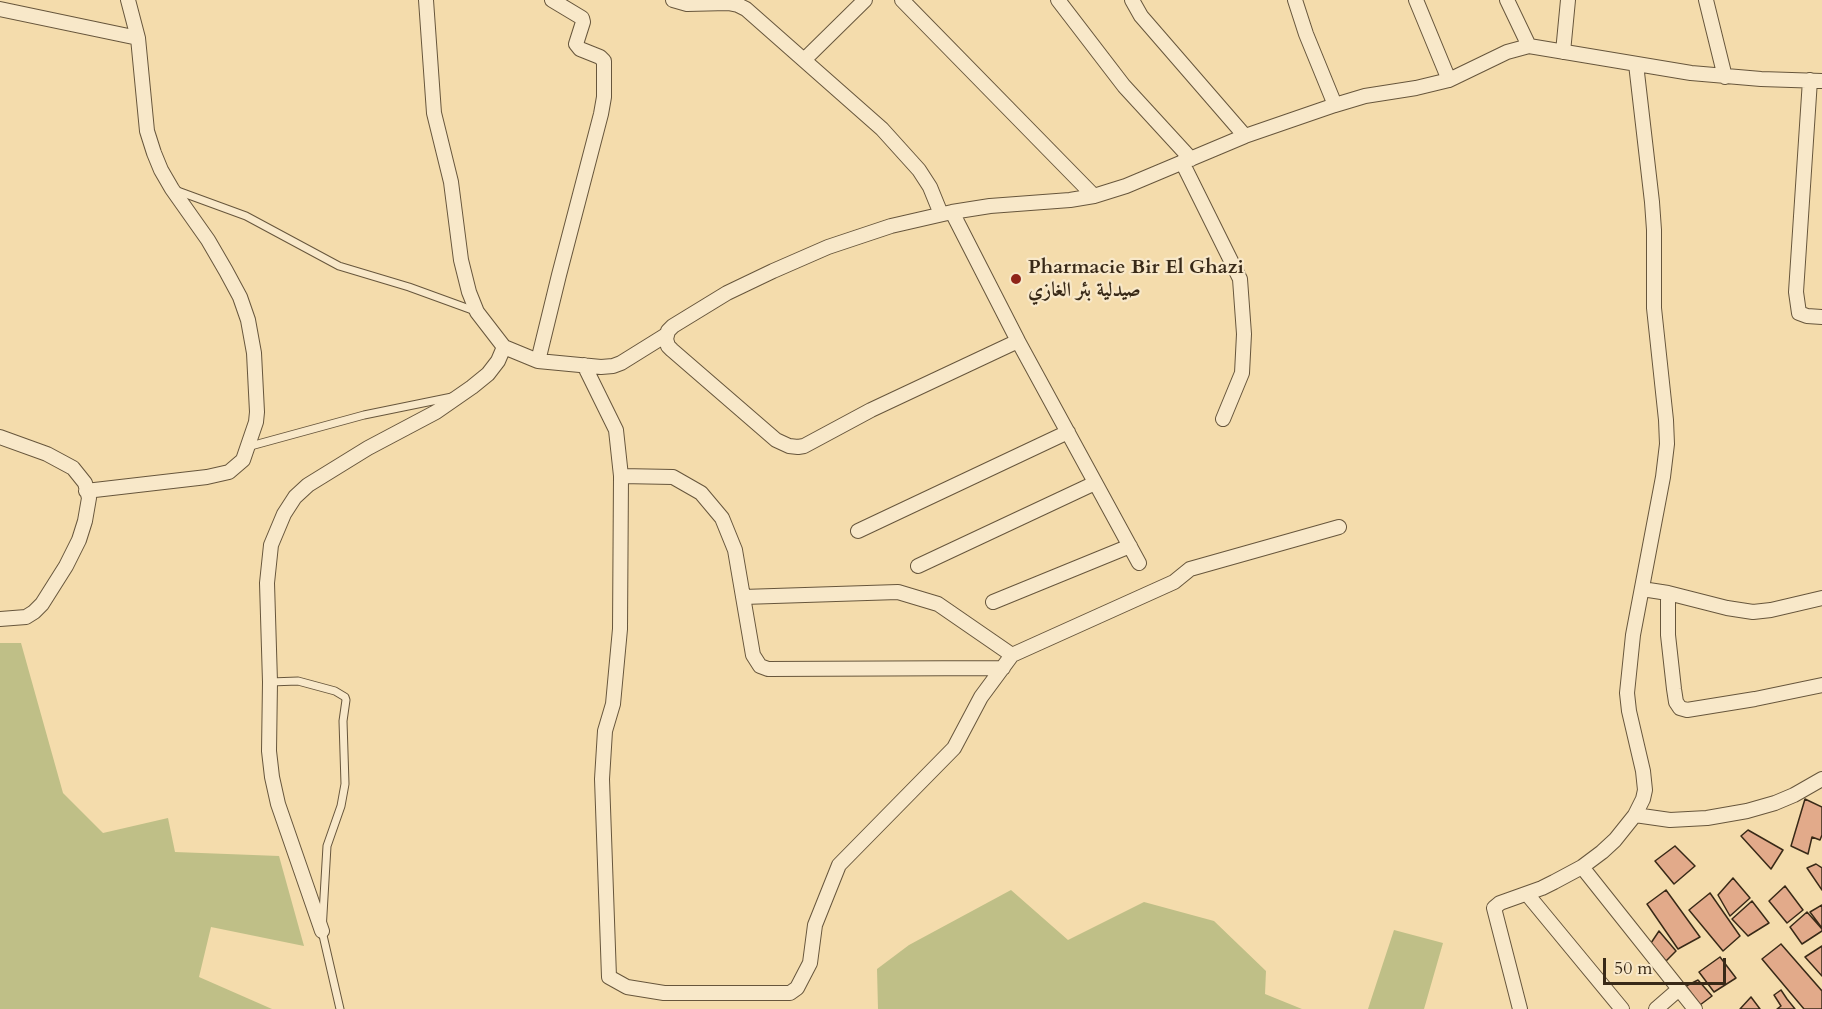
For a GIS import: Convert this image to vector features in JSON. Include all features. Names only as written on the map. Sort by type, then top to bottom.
[{"type":"street","points":[[86,490],[220,475],[229,472],[243,460],[254,432],[257,411],[254,353],[248,320],[240,297],[208,240],[161,170],[147,131],[138,38],[128,0]]},
{"type":"street","points":[[426,0],[434,113],[451,182],[461,260],[469,292],[477,312],[504,347],[538,361],[613,366],[666,335],[673,326],[727,293],[828,247],[891,226],[947,213],[990,206],[1094,196],[1126,186],[1245,136],[1365,96],[1449,80],[1507,52],[1529,46],[1725,77],[1816,81],[1796,291],[1799,313],[1822,317]]},
{"type":"street","points":[[538,361],[604,97],[604,61],[580,49],[576,44],[583,22],[582,18],[552,0]]},
{"type":"street","points":[[673,0],[687,4],[738,5],[882,129],[919,170],[947,213],[1139,563]]},
{"type":"street","points":[[804,60],[865,0]]},
{"type":"street","points":[[902,0],[1094,196]]},
{"type":"street","points":[[1058,0],[1124,86],[1186,160],[1240,279],[1244,334],[1242,373],[1223,419]]},
{"type":"street","points":[[1132,0],[1141,16],[1245,136]]},
{"type":"street","points":[[1295,0],[1306,34],[1335,105]]},
{"type":"street","points":[[1416,0],[1449,80]]},
{"type":"street","points":[[1506,0],[1529,46]]},
{"type":"street","points":[[1563,52],[1568,0]]},
{"type":"street","points":[[1706,0],[1725,77]]},
{"type":"street","points":[[0,9],[138,38]]},
{"type":"street","points":[[1520,1009],[1494,908],[1500,903],[1542,888],[1582,867],[1615,840],[1635,815],[1643,799],[1645,784],[1627,693],[1633,635],[1663,477],[1667,444],[1654,308],[1652,202],[1636,64]]},
{"type":"street","points":[[666,335],[668,346],[776,440],[798,447],[1018,341]]},
{"type":"street","points":[[322,932],[278,804],[272,777],[269,750],[268,563],[271,545],[276,530],[295,496],[308,484],[436,411],[458,396],[488,374],[498,361],[504,347]]},
{"type":"street","points":[[584,365],[616,430],[621,476],[620,629],[613,704],[605,731],[602,780],[609,977],[627,987],[664,993],[790,993],[797,988],[810,963],[814,926],[840,864],[954,748],[981,697],[1012,655],[1174,582],[1190,569],[1339,527]]},
{"type":"street","points":[[858,531],[1068,432]]},
{"type":"street","points":[[0,618],[26,616],[42,604],[79,540],[86,521],[88,498],[85,483],[72,468],[47,454],[1,441]]},
{"type":"street","points":[[621,476],[673,477],[701,493],[722,518],[735,550],[753,655],[760,666],[768,669],[1003,668]]},
{"type":"street","points":[[918,566],[1095,483]]},
{"type":"street","points":[[993,602],[1130,546]]},
{"type":"street","points":[[1642,590],[1668,593],[1753,612],[1822,598]]},
{"type":"street","points":[[743,597],[898,592],[938,604],[1012,655]]},
{"type":"street","points":[[1668,593],[1674,689],[1676,702],[1680,708],[1687,710],[1755,699],[1822,685]]},
{"type":"street","points":[[1635,815],[1670,820],[1707,818],[1747,811],[1794,795],[1822,778]]},
{"type":"street","points":[[1582,867],[1695,1009]]},
{"type":"street","points":[[1527,894],[1622,1009]]},
{"type":"street","points":[[1656,1009],[1679,989]]},
{"type":"lane","points":[[172,189],[246,216],[339,266],[409,287],[477,312]]},
{"type":"lane","points":[[247,447],[364,415],[458,396]]},
{"type":"lane","points":[[270,682],[298,681],[335,691],[346,700],[343,721],[345,784],[341,806],[327,846],[322,932],[340,1009]]},
{"type":"green space","points":[[0,643],[21,643],[63,793],[103,833],[168,818],[175,852],[279,856],[304,946],[211,927],[199,977],[272,1009],[0,1009]]},
{"type":"green space","points":[[1011,890],[1068,940],[1144,902],[1214,921],[1266,971],[1265,994],[1302,1009],[878,1009],[877,969],[909,945]]},
{"type":"green space","points":[[1394,930],[1443,943],[1424,1009],[1368,1009]]},
{"type":"building","points":[[1805,799],[1822,807],[1822,835],[1820,840],[1812,837],[1808,854],[1791,846]]},
{"type":"building","points":[[1748,830],[1783,850],[1771,869],[1741,836]]},
{"type":"building","points":[[1675,846],[1695,866],[1674,884],[1655,861]]},
{"type":"building","points":[[1816,864],[1822,868],[1822,890],[1807,868]]},
{"type":"building","points":[[1733,878],[1750,898],[1730,916],[1718,895]]},
{"type":"building","points":[[1785,886],[1803,910],[1787,923],[1769,901]]},
{"type":"building","points":[[1666,890],[1700,937],[1678,949],[1647,904]]},
{"type":"building","points":[[1710,893],[1740,936],[1723,951],[1689,910]]},
{"type":"building","points":[[1752,901],[1769,923],[1748,936],[1732,919]]},
{"type":"building","points":[[1822,905],[1822,928],[1810,912]]},
{"type":"building","points":[[1807,912],[1822,931],[1802,944],[1790,927]]},
{"type":"building","points":[[1659,931],[1676,951],[1666,961],[1651,943]]},
{"type":"building","points":[[1781,944],[1822,991],[1822,1009],[1804,1009],[1762,959]]},
{"type":"building","points":[[1822,946],[1822,976],[1805,957]]},
{"type":"building","points":[[1720,957],[1736,978],[1714,992],[1699,972]]},
{"type":"building","points":[[1698,980],[1712,996],[1700,1005],[1686,986]]},
{"type":"building","points":[[1781,990],[1795,1009],[1777,1009],[1781,1006],[1774,995]]},
{"type":"building","points":[[1751,997],[1760,1009],[1740,1009]]},
{"type":"place","name":"Pharmacie Bir El Ghazi صيدلية بئر الغازي","points":[[1016,279]]}]
